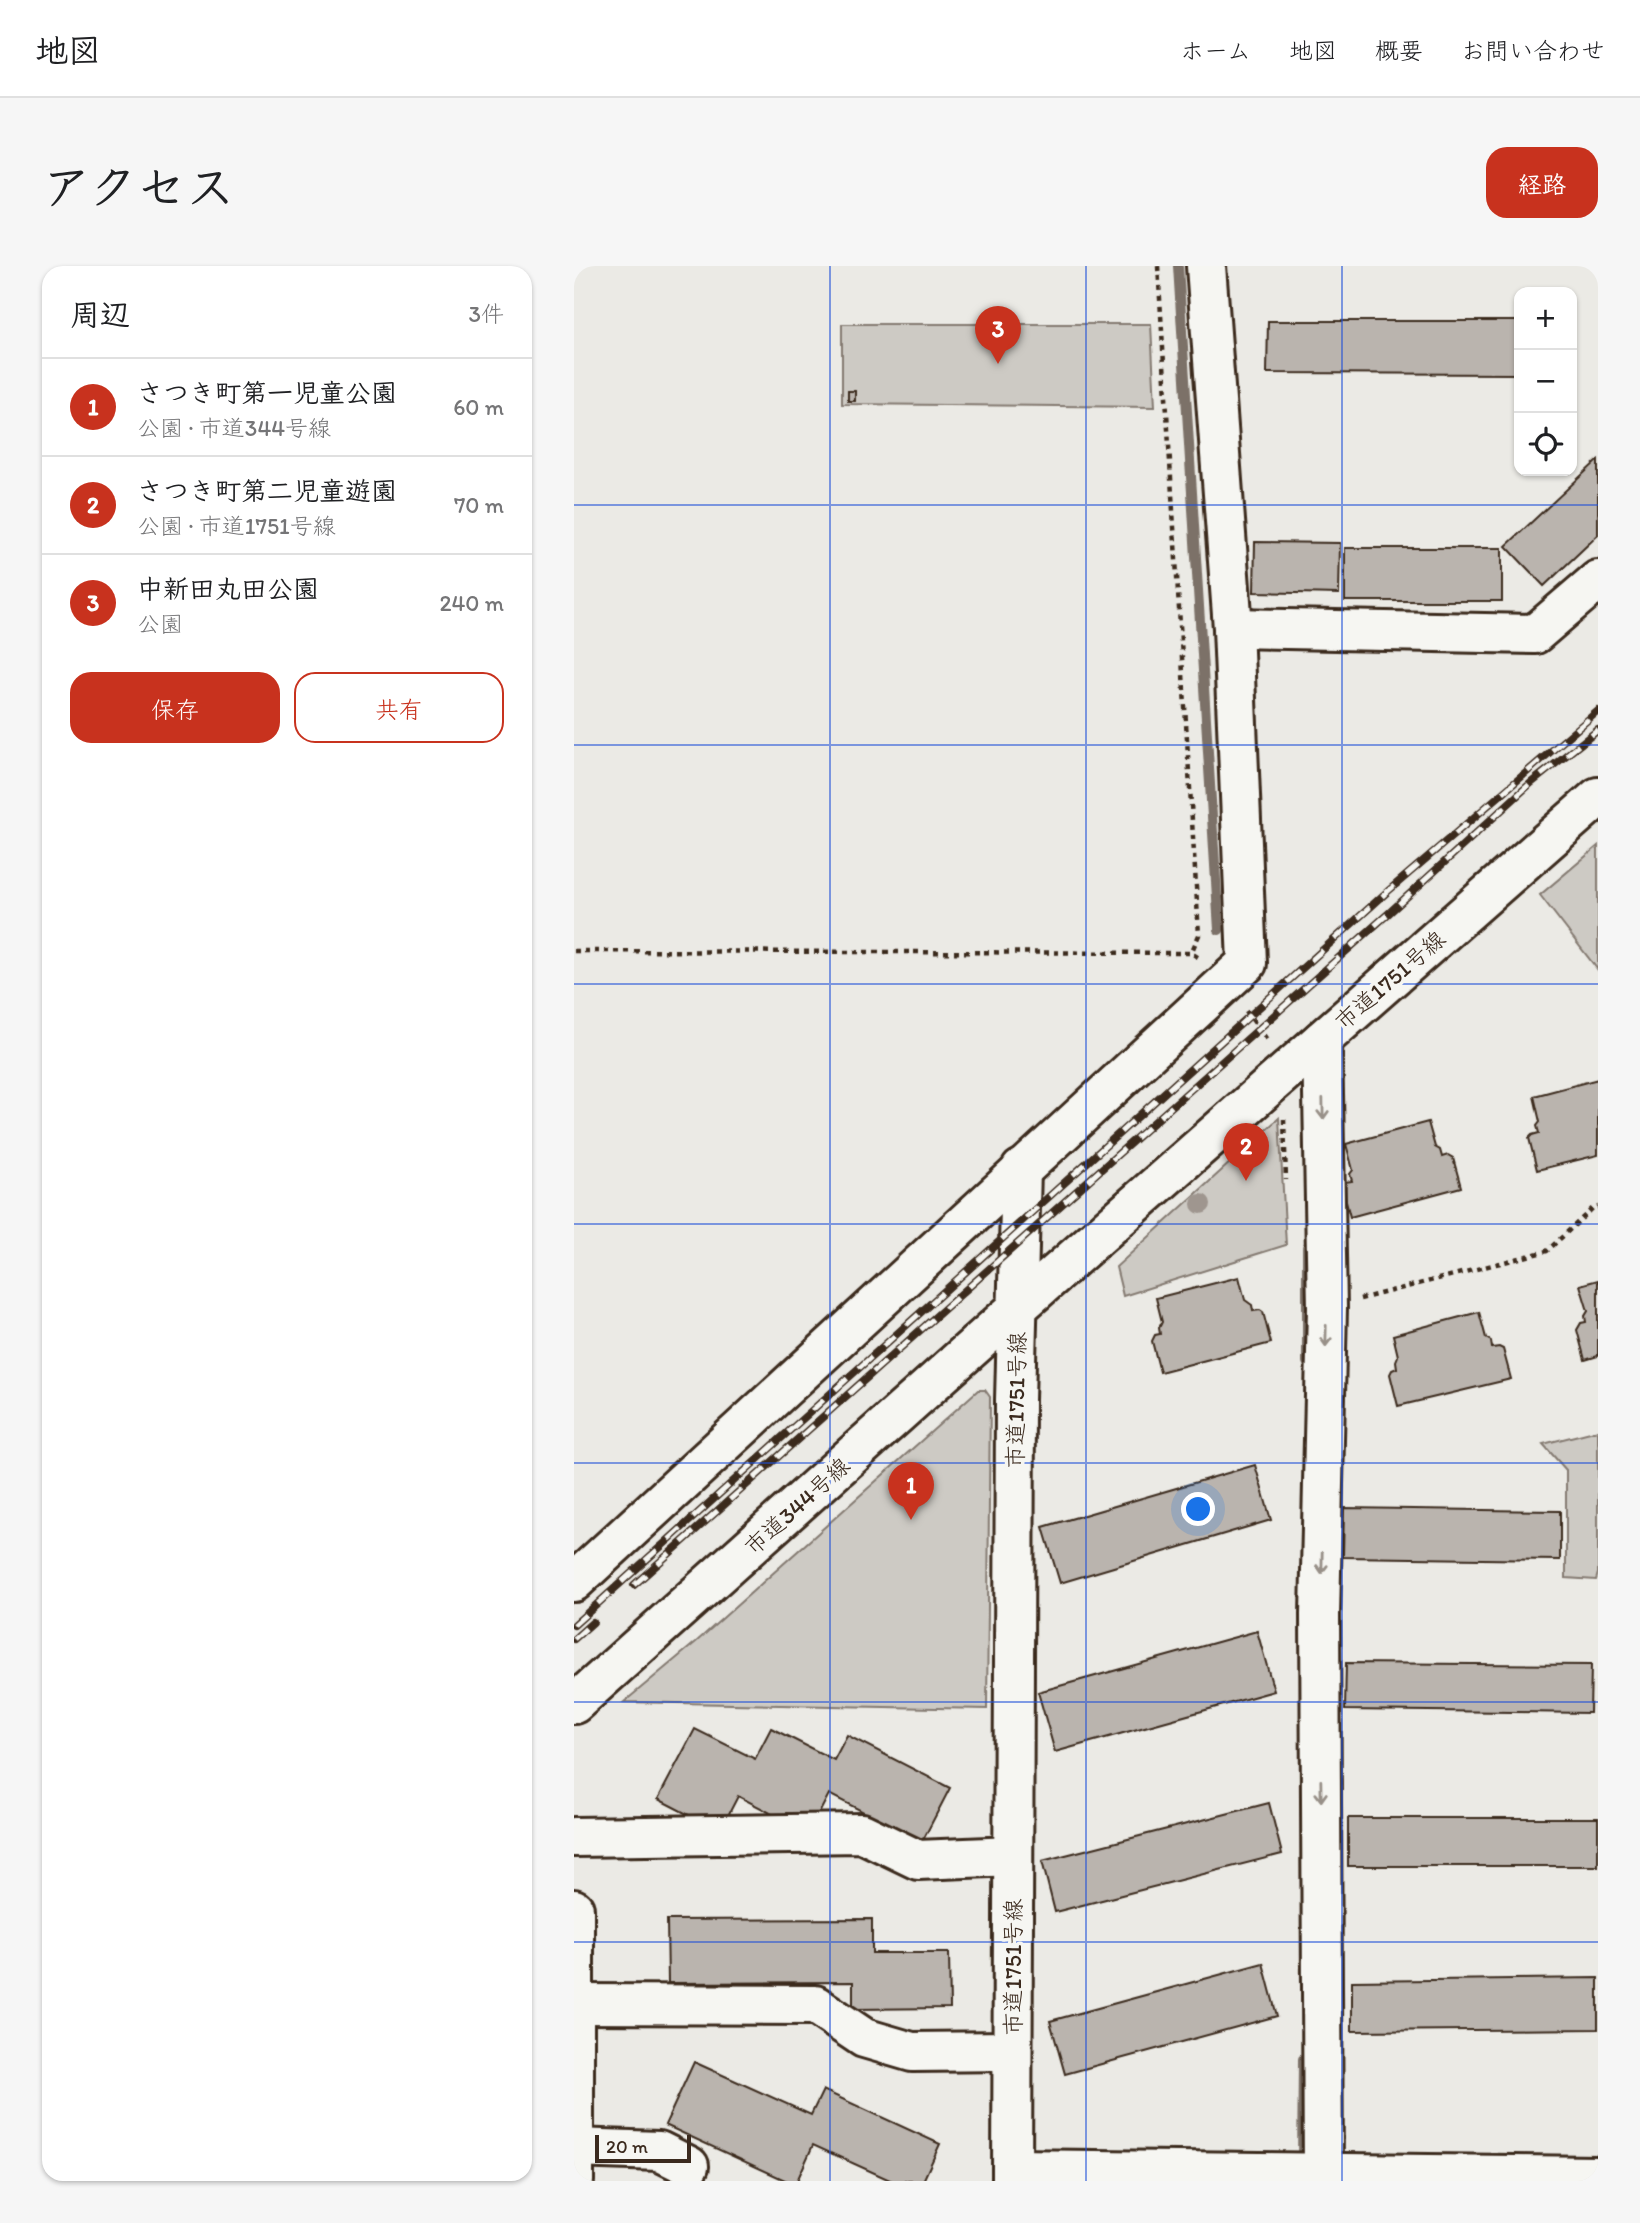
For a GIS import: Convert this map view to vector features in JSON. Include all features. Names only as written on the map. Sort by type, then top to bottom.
[{"type":"street","points":[[574,1583],[1247,963],[1233,628],[1206,266]]},
{"type":"street","points":[[1233,628],[1535,634],[1598,580]]},
{"type":"street","name":"市道1751号線","points":[[1012,2175],[1018,1307],[1598,797]]},
{"type":"street","points":[[1311,2173],[1327,1308],[1322,1040]]},
{"type":"street","points":[[1018,1307],[1021,1169]]},
{"type":"street","name":"市道344号線","points":[[574,1704],[1018,1307]]},
{"type":"street","points":[[574,1837],[863,1833],[918,1860],[1013,1856]]},
{"type":"street","points":[[574,1909],[574,2181]]},
{"type":"street","points":[[574,2004],[815,2005],[864,2038],[912,2052],[1012,2051]]},
{"type":"street","points":[[574,2148],[659,2151],[690,2166]]},
{"type":"street","points":[[1012,2175],[1311,2173],[1598,2176]]},
{"type":"path","points":[[1158,266],[1199,935],[1191,953]]},
{"type":"path","points":[[574,951],[1191,953],[1203,960]]},
{"type":"path","points":[[1245,1010],[1275,1050]]},
{"type":"path","points":[[1327,1308],[1547,1251],[1593,1208],[1598,1207]]},
{"type":"shaded area","points":[[842,324],[1151,324],[1155,407],[842,404]]},
{"type":"shaded area","points":[[1598,846],[1598,970],[1540,895]]},
{"type":"shaded area","points":[[1279,1118],[1286,1245],[1123,1296],[1116,1267]]},
{"type":"shaded area","points":[[978,1390],[985,1390],[990,1397],[987,1709],[624,1702],[696,1642]]},
{"type":"shaded area","points":[[1598,1430],[1598,1573],[1596,1580],[1566,1578],[1566,1470],[1543,1444]]},
{"type":"building","points":[[1268,321],[1514,321],[1514,374],[1267,373]]},
{"type":"building","points":[[848,391],[855,391],[855,401],[848,401]]},
{"type":"building","points":[[1598,460],[1598,535],[1544,586],[1506,546]]},
{"type":"building","points":[[1255,542],[1340,543],[1339,594],[1254,592]]},
{"type":"building","points":[[1345,548],[1502,548],[1502,601],[1345,601]]},
{"type":"building","points":[[1598,1079],[1598,1155],[1537,1170],[1529,1138],[1539,1133],[1537,1126],[1540,1122],[1534,1096]]},
{"type":"building","points":[[1428,1122],[1435,1147],[1440,1150],[1442,1157],[1448,1155],[1453,1158],[1461,1187],[1350,1217],[1342,1186],[1345,1182],[1352,1181],[1350,1174],[1353,1170],[1346,1144]]},
{"type":"building","points":[[1239,1277],[1245,1300],[1252,1305],[1253,1311],[1263,1312],[1271,1343],[1160,1372],[1152,1341],[1155,1335],[1160,1334],[1162,1322],[1156,1298]]},
{"type":"building","points":[[1598,1280],[1598,1356],[1585,1360],[1577,1330],[1581,1323],[1586,1322],[1588,1311],[1580,1285]]},
{"type":"building","points":[[1479,1312],[1486,1338],[1491,1341],[1492,1348],[1503,1349],[1511,1379],[1398,1406],[1390,1374],[1397,1368],[1398,1356],[1393,1335]]},
{"type":"building","points":[[1255,1465],[1271,1520],[1060,1583],[1043,1527]]},
{"type":"building","points":[[1344,1508],[1560,1511],[1560,1560],[1343,1557]]},
{"type":"building","points":[[1257,1631],[1274,1691],[1055,1752],[1038,1692]]},
{"type":"building","points":[[1346,1663],[1591,1665],[1590,1713],[1345,1710]]},
{"type":"building","points":[[771,1728],[834,1760],[847,1735],[950,1788],[922,1842],[829,1794],[809,1833],[738,1796],[720,1831],[658,1799],[695,1729],[755,1759]]},
{"type":"building","points":[[1269,1803],[1282,1854],[1055,1912],[1042,1861]]},
{"type":"building","points":[[1348,1818],[1598,1818],[1598,1866],[1348,1866]]},
{"type":"building","points":[[872,1919],[872,1953],[949,1953],[950,2008],[853,2009],[853,1982],[668,1983],[667,1920]]},
{"type":"building","points":[[1263,1963],[1277,2016],[1065,2074],[1050,2021]]},
{"type":"building","points":[[1598,1978],[1598,2029],[1352,2031],[1352,1981]]},
{"type":"building","points":[[694,2062],[811,2115],[823,2090],[940,2144],[923,2181],[892,2181],[813,2145],[797,2181],[787,2181],[665,2125]]},
{"type":"waterway","points":[[1178,266],[1219,930]]},
{"type":"waterway","points":[[1307,1247],[1307,1362]]},
{"type":"waterway","points":[[1302,2166],[1303,2059]]},
{"type":"railway","points":[[574,1625],[1387,892],[1598,711]]},
{"type":"railway","points":[[634,1585],[1389,913],[1531,783],[1598,730]]},
{"type":"railway","points":[[574,1639],[593,1622]]},
{"type":"place","name":"中新田丸田公園","points":[[998,364]]},
{"type":"place","name":"さつき町第二児童遊園","points":[[1246,1181]]},
{"type":"place","name":"さつき町第一児童公園","points":[[911,1520]]}]
